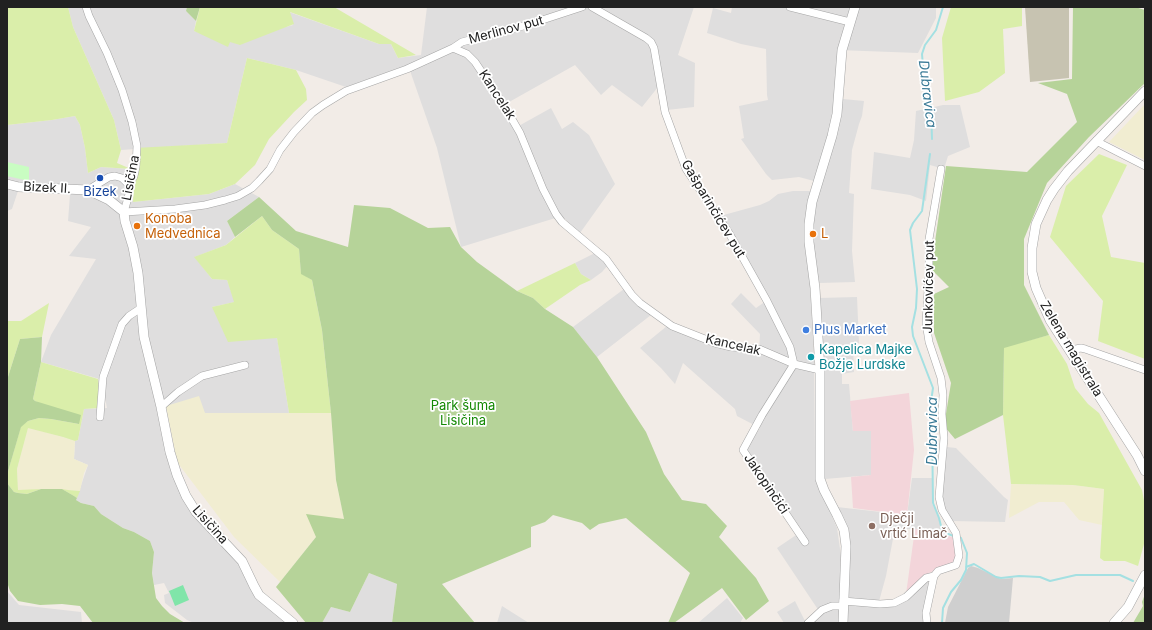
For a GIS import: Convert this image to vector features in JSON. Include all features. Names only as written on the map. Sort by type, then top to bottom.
[{"type":"street","name":"Lisičina","points":[[86,7],[122,90],[132,122],[137,146],[134,176],[129,185],[129,194],[124,212],[138,273],[144,337],[174,467],[186,496],[200,518],[242,561],[259,595],[293,623]]},
{"type":"street","name":"Merlinov put","points":[[453,48],[462,42],[527,25],[582,7]]},
{"type":"street","name":"Gašparinčićev put","points":[[592,7],[646,38],[654,48],[666,112],[686,169],[720,218],[733,240],[781,328],[790,348],[794,364]]},
{"type":"street","points":[[790,7],[850,22]]},
{"type":"street","points":[[843,623],[846,546],[844,530],[820,479],[820,370],[815,288],[809,242],[809,224],[812,202],[832,136],[837,114],[842,50],[855,7]]},
{"type":"street","points":[[124,212],[175,209],[205,205],[238,196],[252,188],[270,169],[280,150],[312,113],[337,95],[407,69],[453,48]]},
{"type":"street","name":"Kancelak","points":[[453,48],[467,54],[475,62],[506,107],[520,133],[543,189],[556,214],[562,222],[606,259],[632,295],[640,303],[672,326],[690,334],[731,347],[759,350],[794,364],[820,370]]},
{"type":"street","name":"Zelena magistrala","points":[[1145,91],[1068,171],[1054,189],[1036,224],[1032,248],[1032,272],[1038,293],[1050,320],[1137,454],[1145,471]]},
{"type":"street","points":[[1096,141],[1145,166]]},
{"type":"street","name":"Junkovićev put","points":[[843,603],[880,604],[894,602],[906,597],[926,578],[934,576],[938,571],[956,565],[958,560],[956,533],[942,510],[939,497],[944,438],[942,414],[943,395],[941,378],[929,342],[926,323],[929,273],[929,239],[941,169]]},
{"type":"street","name":"Bizek II.","points":[[88,190],[105,179],[115,176],[122,178],[129,185]]},
{"type":"street","name":"Bizek II.","points":[[7,184],[19,187],[88,190],[109,200],[124,212]]},
{"type":"street","points":[[100,417],[103,377],[122,324],[129,316],[141,308]]},
{"type":"street","points":[[1070,350],[1081,348],[1086,349],[1145,370]]},
{"type":"street","name":"Jakopinčići","points":[[794,364],[762,415],[743,450],[805,542]]},
{"type":"street","points":[[161,406],[178,392],[202,376],[245,365]]},
{"type":"street","points":[[1114,623],[1128,607],[1145,575]]},
{"type":"street","points":[[927,623],[926,613],[934,576]]},
{"type":"street","points":[[808,623],[822,610],[843,603]]},
{"type":"shaded area","points":[[68,7],[187,7],[186,11],[196,21],[194,31],[229,42],[293,25],[289,12],[379,44],[391,44],[398,58],[421,55],[427,7],[694,7],[678,55],[695,63],[694,107],[667,110],[662,82],[642,107],[612,85],[601,95],[575,65],[502,106],[515,128],[551,108],[562,129],[573,122],[589,135],[615,184],[580,233],[562,216],[461,247],[437,148],[408,65],[346,87],[296,70],[247,58],[227,143],[121,150],[114,120],[73,27]]},
{"type":"shaded area","points":[[732,7],[936,7],[936,18],[918,53],[838,50],[835,112],[814,181],[799,177],[772,180],[741,139],[744,138],[739,106],[768,100],[766,49],[741,44],[707,33],[713,8],[731,13]]},
{"type":"shaded area","points":[[1025,7],[1069,7],[1069,78],[1030,82]]},
{"type":"shaded area","points":[[843,99],[864,101],[862,116],[852,150],[849,193],[854,194],[852,251],[855,282],[819,283],[812,236],[812,216],[840,116]]},
{"type":"shaded area","points":[[1145,104],[1145,160],[1109,142]]},
{"type":"shaded area","points":[[943,105],[960,105],[970,147],[948,156],[944,169],[930,165],[926,201],[910,195],[871,189],[874,152],[910,158],[914,140],[916,111]]},
{"type":"shaded area","points":[[75,116],[80,125],[88,173],[101,167],[131,169],[133,202],[209,194],[235,184],[259,197],[227,221],[235,237],[226,245],[195,257],[212,279],[227,280],[235,302],[212,307],[277,337],[289,413],[205,413],[166,406],[159,408],[176,480],[233,553],[248,581],[289,623],[194,623],[187,620],[165,603],[164,595],[169,593],[164,583],[154,585],[152,573],[154,552],[150,541],[123,528],[101,514],[94,506],[81,503],[76,500],[88,465],[74,459],[75,441],[78,440],[84,409],[107,408],[103,380],[41,362],[51,335],[96,259],[69,256],[91,227],[68,221],[70,195],[19,188],[12,209],[7,211],[7,125]]},
{"type":"shaded area","points":[[793,191],[812,191],[810,282],[814,358],[815,453],[818,483],[837,528],[841,556],[839,623],[812,623],[820,618],[821,614],[777,548],[802,531],[746,449],[760,428],[737,416],[735,409],[683,363],[675,384],[640,348],[667,326],[759,352],[760,334],[731,304],[741,293],[756,308],[769,299],[720,216],[760,205],[769,201],[778,194]]},
{"type":"shaded area","points":[[595,253],[608,265],[602,272],[591,280],[581,274],[575,263]]},
{"type":"shaded area","points":[[624,289],[651,315],[597,357],[573,327]]},
{"type":"shaded area","points":[[857,297],[859,343],[853,344],[854,372],[842,374],[842,384],[849,384],[853,431],[871,430],[871,475],[825,479],[819,298]]},
{"type":"shaded area","points":[[909,393],[914,450],[907,515],[853,508],[851,477],[871,475],[871,431],[853,431],[850,401]]},
{"type":"shaded area","points":[[199,396],[205,413],[331,413],[336,480],[344,519],[316,537],[280,582],[234,537],[177,462],[166,406]]},
{"type":"shaded area","points":[[28,427],[75,441],[74,459],[88,465],[84,473],[80,491],[44,489],[18,491],[17,469]]},
{"type":"shaded area","points":[[947,447],[956,448],[1008,500],[1005,522],[951,521],[942,501],[943,462]]},
{"type":"shaded area","points":[[912,478],[932,478],[932,503],[939,519],[941,530],[936,531],[895,528],[886,576],[878,605],[892,604],[926,581],[929,584],[924,623],[846,623],[850,549],[837,507],[907,515]]},
{"type":"shaded area","points":[[1011,484],[1073,485],[1104,489],[1102,525],[1079,520],[1064,502],[1039,502],[1009,518]]},
{"type":"shaded area","points":[[915,529],[941,530],[942,533],[954,538],[956,556],[955,562],[929,573],[906,594]]},
{"type":"shaded area","points":[[971,566],[1001,579],[1013,578],[1009,623],[945,623],[948,607],[968,568]]},
{"type":"shaded area","points":[[369,573],[397,584],[392,623],[322,623],[331,607],[350,612]]},
{"type":"shaded area","points":[[7,591],[19,605],[81,612],[82,623],[7,623]]},
{"type":"shaded area","points":[[727,598],[743,618],[740,623],[698,623]]},
{"type":"shaded area","points":[[795,601],[806,623],[784,623],[777,612]]},
{"type":"shaded area","points":[[502,606],[529,623],[497,623]]},
{"type":"green space","points":[[7,7],[68,7],[73,27],[114,120],[121,150],[117,163],[131,169],[101,167],[88,173],[80,125],[75,116],[7,125]]},
{"type":"green space","points":[[187,7],[200,7],[196,21],[186,11]]},
{"type":"green space","points":[[200,7],[334,7],[416,55],[398,58],[391,44],[379,44],[290,12],[294,24],[240,45],[230,42],[228,47],[194,31]]},
{"type":"green space","points":[[951,7],[1022,7],[1022,26],[1003,29],[1005,73],[979,92],[945,101],[942,38]]},
{"type":"green space","points":[[1073,7],[1135,7],[1145,10],[1145,83],[1089,137],[1047,183],[1024,239],[1024,285],[1049,335],[1004,348],[1003,415],[955,439],[944,426],[951,383],[934,333],[934,294],[949,287],[931,269],[946,166],[1027,172],[1077,122],[1067,94],[1038,83],[1072,79]]},
{"type":"green space","points":[[247,58],[296,70],[306,89],[307,100],[269,139],[255,165],[235,184],[209,194],[133,202],[135,148],[227,143]]},
{"type":"green space","points":[[1099,154],[1127,165],[1102,216],[1111,257],[1145,263],[1145,359],[1098,341],[1103,301],[1050,237],[1066,186]]},
{"type":"green space","points":[[7,162],[29,167],[29,181],[7,176]]},
{"type":"green space","name":"Park šuma Lisičina","points":[[259,197],[296,231],[348,247],[354,205],[390,208],[428,228],[450,227],[461,247],[477,262],[517,291],[533,298],[545,309],[573,327],[597,357],[646,432],[664,474],[682,500],[706,504],[727,526],[719,537],[756,578],[769,601],[746,620],[722,588],[674,623],[668,623],[690,573],[626,518],[599,524],[590,530],[582,523],[553,515],[545,522],[531,527],[531,547],[442,584],[475,623],[392,623],[397,584],[369,573],[350,612],[331,607],[322,623],[306,623],[276,587],[316,537],[306,514],[344,519],[336,480],[331,413],[322,330],[312,280],[301,274],[299,249],[272,230],[262,216],[235,237],[227,221]]},
{"type":"green space","points":[[262,216],[272,230],[299,249],[301,273],[312,280],[322,330],[331,413],[289,413],[277,338],[228,342],[212,307],[234,302],[227,280],[212,279],[194,257],[226,245]]},
{"type":"green space","points":[[575,263],[581,274],[591,280],[580,285],[545,309],[533,298],[517,291]]},
{"type":"green space","points":[[49,303],[42,337],[20,339],[7,380],[7,321],[21,321]]},
{"type":"green space","points":[[1049,335],[1067,364],[1075,388],[1088,404],[1099,413],[1142,490],[1145,506],[1145,530],[1144,544],[1138,566],[1125,561],[1104,561],[1100,558],[1104,489],[1073,485],[1011,484],[1003,415],[1004,347]]},
{"type":"green space","points":[[42,337],[41,362],[33,399],[35,401],[81,415],[79,424],[39,418],[28,421],[21,427],[7,475],[7,380],[20,339]]},
{"type":"green space","points":[[41,362],[98,379],[100,396],[99,408],[84,409],[78,440],[75,441],[28,428],[17,469],[18,490],[41,489],[27,494],[18,493],[14,492],[7,483],[7,475],[21,426],[28,421],[39,418],[79,424],[33,399]]},
{"type":"green space","points":[[7,483],[14,492],[27,494],[41,489],[62,489],[77,498],[76,500],[81,503],[94,506],[101,514],[123,528],[150,541],[154,552],[152,573],[156,598],[170,614],[185,623],[93,623],[80,606],[62,604],[40,605],[18,601],[10,591],[7,582]]},
{"type":"green space","points":[[62,489],[68,490],[80,491],[77,498]]},
{"type":"green space","points":[[183,585],[189,600],[175,606],[169,591]]},
{"type":"green space","points":[[1145,594],[1145,623],[1133,623],[1143,606],[1142,602]]},
{"type":"waterway","name":"Dubravica","points":[[932,139],[931,107],[924,79],[922,54],[925,45],[936,30],[943,7]]},
{"type":"waterway","name":"Dubravica","points":[[930,154],[922,211],[913,223],[910,230],[917,289],[916,308],[912,327],[913,336],[933,388],[930,408],[932,423],[933,503],[942,530],[945,533],[954,536]]},
{"type":"waterway","name":"Dubravica","points":[[942,623],[943,608],[951,592],[961,580],[966,570],[967,553],[961,538],[958,537]]},
{"type":"waterway","points":[[966,567],[974,564],[996,577],[1001,578],[1019,576],[1040,577],[1050,581],[1076,575],[1120,575],[1133,581]]},
{"type":"place","name":"Bizek","points":[[100,178]]},
{"type":"place","name":"Konoba Medvednica","points":[[137,226]]},
{"type":"place","name":"L","points":[[813,234]]},
{"type":"place","name":"Plus Market","points":[[806,330]]},
{"type":"place","name":"Kapelica Majke Božje Lurdske","points":[[811,357]]},
{"type":"place","name":"Dječji vrtić Limač","points":[[872,526]]}]
